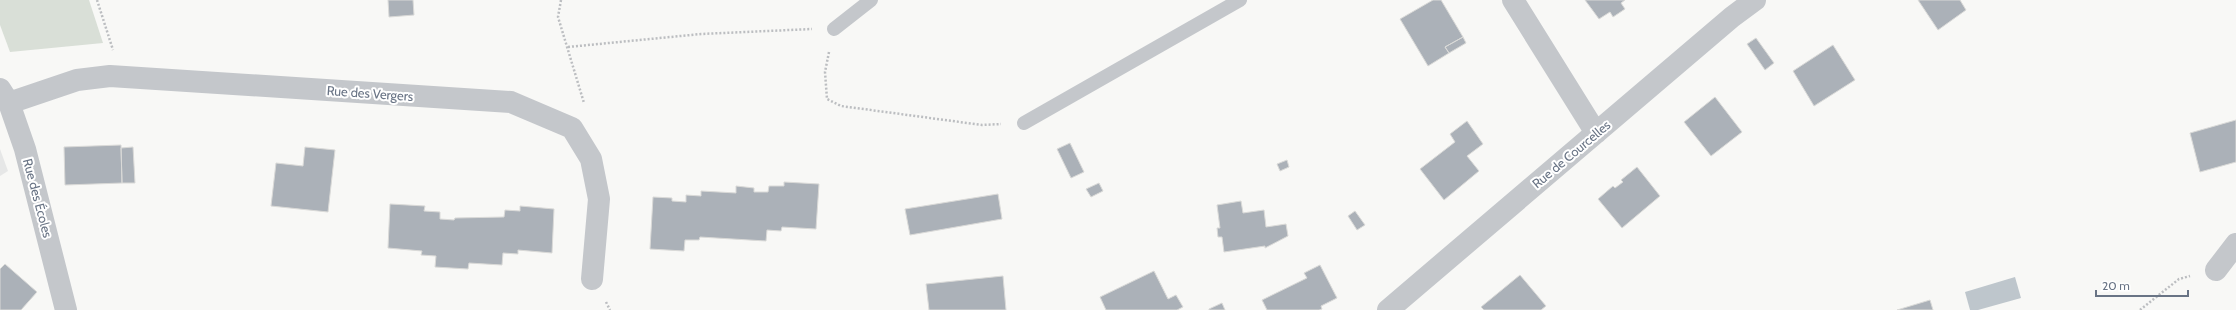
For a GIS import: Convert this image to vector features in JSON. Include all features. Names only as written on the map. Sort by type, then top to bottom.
[{"type":"street","points":[[1513,0],[1596,133]]},
{"type":"street","name":"Rue de Courcelles","points":[[1388,310],[1732,17],[1755,0]]},
{"type":"street","name":"Rue des Vergers","points":[[5,96],[77,80],[123,76],[511,102],[572,128]]},
{"type":"street","name":"Rue des Écoles","points":[[5,96],[27,156],[66,310]]},
{"type":"street","points":[[572,128],[591,159],[599,199],[592,279]]},
{"type":"street","points":[[2216,270],[2236,244]]},
{"type":"lane","points":[[834,28],[871,0]]},
{"type":"lane","points":[[1024,123],[1240,0]]},
{"type":"path","points":[[97,0],[123,76]]},
{"type":"path","points":[[561,0],[558,17],[584,103],[572,128]]},
{"type":"path","points":[[568,47],[701,34],[834,28],[825,72],[827,99],[841,106],[982,124],[1024,123]]},
{"type":"path","points":[[2140,310],[2179,279],[2216,270]]},
{"type":"shaded area","points":[[0,0],[89,0],[103,43],[10,52],[0,25]]},
{"type":"shaded area","points":[[0,149],[8,171],[0,176]]},
{"type":"shaded area","points":[[2015,277],[2021,298],[1978,310],[1970,310],[1965,292]]},
{"type":"building","points":[[388,0],[413,0],[414,15],[389,17]]},
{"type":"building","points":[[1433,0],[1441,0],[1463,37],[1445,47],[1449,53],[1428,66],[1400,19]]},
{"type":"building","points":[[1585,0],[1625,0],[1621,3],[1625,9],[1613,17],[1610,12],[1599,19]]},
{"type":"building","points":[[1918,0],[1960,0],[1966,10],[1938,30]]},
{"type":"building","points":[[1463,37],[1466,43],[1449,53],[1445,47]]},
{"type":"building","points":[[1756,38],[1774,63],[1765,70],[1747,44]]},
{"type":"building","points":[[1833,45],[1855,80],[1814,106],[1793,71]]},
{"type":"building","points":[[1715,97],[1742,132],[1711,156],[1684,122]]},
{"type":"building","points":[[2236,120],[2236,162],[2200,172],[2190,133]]},
{"type":"building","points":[[1467,121],[1483,144],[1467,156],[1479,171],[1444,200],[1420,169],[1455,142],[1450,134]]},
{"type":"building","points":[[1070,143],[1084,172],[1071,178],[1057,149]]},
{"type":"building","points":[[121,145],[122,183],[65,185],[64,147]]},
{"type":"building","points":[[133,147],[135,183],[122,183],[121,148]]},
{"type":"building","points":[[305,147],[335,150],[328,212],[271,206],[276,163],[303,166]]},
{"type":"building","points":[[1287,160],[1289,167],[1280,171],[1277,164]]},
{"type":"building","points":[[1637,167],[1660,196],[1622,228],[1598,199],[1613,186],[1615,188],[1623,182],[1621,180]]},
{"type":"building","points":[[784,182],[819,184],[816,229],[782,227],[781,231],[767,230],[766,241],[700,237],[699,240],[685,240],[684,251],[650,249],[653,197],[672,198],[672,201],[686,202],[686,195],[701,196],[701,191],[736,193],[736,186],[754,188],[754,192],[768,192],[769,186],[784,186]]},
{"type":"building","points":[[1099,183],[1103,191],[1091,197],[1086,189]]},
{"type":"building","points":[[998,194],[1002,219],[910,235],[905,209]]},
{"type":"building","points":[[1241,201],[1243,213],[1264,210],[1266,227],[1286,224],[1288,236],[1265,248],[1265,246],[1224,252],[1222,237],[1218,237],[1217,228],[1220,228],[1217,205]]},
{"type":"building","points":[[390,204],[425,206],[424,211],[440,212],[440,219],[454,220],[455,218],[504,217],[505,210],[520,211],[520,206],[554,209],[552,253],[518,250],[518,254],[503,253],[502,265],[469,263],[468,269],[435,267],[436,256],[421,255],[422,251],[388,248]]},
{"type":"building","points":[[1355,211],[1365,225],[1357,230],[1348,216]]},
{"type":"building","points":[[5,264],[37,292],[21,310],[0,310],[0,269]]},
{"type":"building","points":[[1320,265],[1337,298],[1321,306],[1322,309],[1319,310],[1267,310],[1262,300],[1307,278],[1304,273]]},
{"type":"building","points":[[1154,271],[1168,299],[1176,295],[1183,307],[1177,310],[1106,310],[1100,297]]},
{"type":"building","points":[[1520,275],[1546,306],[1541,310],[1484,310],[1481,307]]},
{"type":"building","points":[[1003,276],[1006,310],[929,310],[926,284]]},
{"type":"building","points":[[1930,300],[1933,310],[1897,310]]},
{"type":"building","points":[[1222,303],[1225,310],[1209,310],[1209,309]]}]
